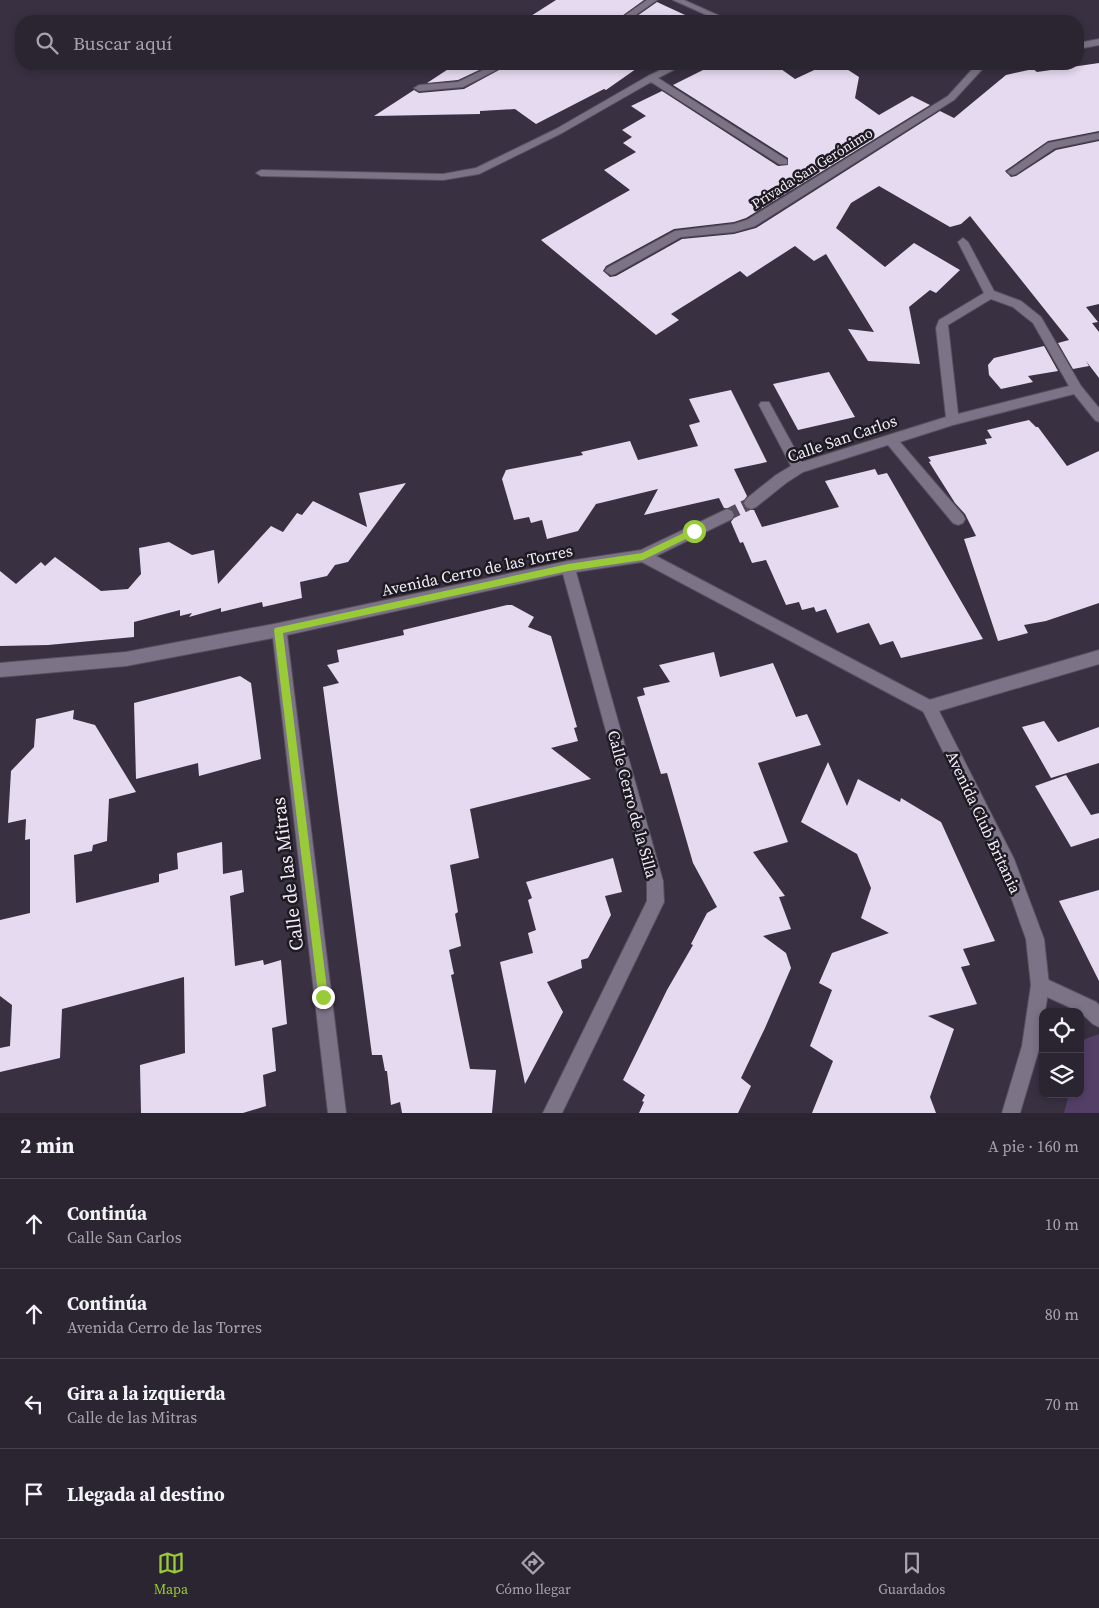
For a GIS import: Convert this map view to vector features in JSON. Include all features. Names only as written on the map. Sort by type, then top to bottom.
[{"type":"street","points":[[630,15],[652,0]]},
{"type":"street","points":[[677,0],[713,15]]},
{"type":"street","points":[[1084,45],[1099,42]]},
{"type":"street","points":[[419,88],[460,85],[491,70]]},
{"type":"street","points":[[261,174],[443,177],[479,171],[559,131],[668,70]]},
{"type":"street","name":"Privada San Gerónimo","points":[[611,271],[679,234],[734,228],[751,223],[952,98],[977,70]]},
{"type":"street","points":[[651,78],[783,162]]},
{"type":"street","points":[[1012,172],[1052,145],[1099,136]]},
{"type":"street","points":[[963,242],[990,294],[1018,304],[1037,320],[1076,389],[1099,417]]},
{"type":"street","points":[[953,420],[942,328],[943,323],[990,294]]},
{"type":"street","name":"Calle San Carlos","points":[[751,503],[798,468],[953,420],[1076,389]]},
{"type":"street","points":[[764,405],[798,468]]},
{"type":"street","points":[[890,439],[958,519]]},
{"type":"street","points":[[643,556],[727,515]]},
{"type":"street","points":[[643,556],[929,707],[1099,657]]},
{"type":"street","name":"Avenida Cerro de las Torres","points":[[0,670],[126,659],[278,630],[568,567],[643,556]]},
{"type":"street","name":"Calle Cerro de la Silla","points":[[552,1113],[656,902],[655,881],[568,567]]},
{"type":"street","name":"Calle de las Mitras","points":[[278,630],[337,1113]]},
{"type":"street","name":"Avenida Club Britania","points":[[929,707],[1008,865],[1035,939],[1040,986],[1031,1046],[1011,1113]]},
{"type":"street","points":[[1040,986],[1090,1008],[1099,1018]]},
{"type":"shaded area","points":[[1099,1034],[1099,1113],[1064,1113],[1068,1098],[1084,1098],[1084,1040]]},
{"type":"building","points":[[556,0],[644,0],[623,15],[532,15]]},
{"type":"building","points":[[657,2],[685,15],[639,15]]},
{"type":"building","points":[[1099,63],[1099,131],[1048,141],[1005,171],[1011,177],[1016,176],[1056,150],[1099,141],[1099,304],[1086,307],[1098,322],[1092,323],[1099,332],[1099,378],[1086,361],[1089,366],[1073,369],[1058,343],[1069,340],[970,216],[961,224],[950,227],[879,186],[851,203],[836,228],[885,267],[914,243],[960,270],[936,293],[930,290],[909,307],[920,364],[868,361],[848,329],[874,332],[826,254],[814,261],[795,246],[747,277],[740,271],[671,314],[679,320],[656,335],[541,240],[630,190],[604,170],[636,152],[623,143],[632,137],[622,130],[646,116],[631,106],[662,91],[778,166],[788,165],[788,158],[673,85],[703,70],[782,70],[795,79],[814,70],[848,70],[859,77],[855,98],[879,115],[912,96],[930,105],[746,218],[734,222],[674,229],[606,266],[603,271],[610,277],[616,276],[682,239],[734,234],[756,228],[940,111],[954,118],[1006,75],[1028,70],[1037,72],[1084,70],[1084,65]]},
{"type":"building","points":[[447,70],[479,70],[458,80],[427,83]]},
{"type":"building","points":[[499,70],[634,70],[606,90],[604,89],[536,124],[515,109],[480,111],[480,114],[374,116],[414,90],[419,93],[464,89]]},
{"type":"building","points":[[1044,346],[1058,371],[1028,376],[1033,382],[1001,389],[989,375],[988,365],[994,358]]},
{"type":"building","points":[[829,372],[855,417],[798,430],[773,384]]},
{"type":"building","points":[[731,390],[767,462],[734,469],[747,496],[742,504],[745,509],[754,510],[762,527],[839,507],[825,481],[875,469],[878,475],[887,473],[983,639],[901,658],[893,641],[880,645],[869,623],[837,633],[826,609],[816,612],[814,607],[802,610],[799,602],[786,605],[766,560],[752,563],[743,542],[740,543],[731,522],[736,514],[733,509],[724,508],[719,498],[644,515],[658,489],[596,504],[578,531],[547,539],[542,520],[531,523],[529,517],[514,520],[502,479],[506,470],[583,455],[581,452],[630,441],[638,460],[698,446],[689,425],[700,422],[689,399]]},
{"type":"building","points":[[1029,420],[1038,427],[1067,466],[1099,451],[1099,603],[1046,621],[1024,625],[1028,633],[998,641],[964,539],[976,536],[965,514],[955,503],[929,462],[931,461],[928,457],[987,444],[985,439],[992,438],[987,430]]},
{"type":"building","points":[[406,483],[348,562],[335,565],[327,576],[300,582],[302,598],[263,607],[262,602],[221,612],[221,608],[189,617],[192,613],[180,616],[180,610],[134,622],[134,637],[48,645],[0,646],[0,571],[16,584],[41,562],[45,566],[55,557],[101,591],[128,589],[141,574],[139,548],[169,542],[192,555],[214,550],[218,584],[271,526],[283,532],[297,513],[302,515],[313,501],[367,527],[359,493]]},
{"type":"building","points":[[512,605],[534,617],[528,627],[551,636],[577,727],[574,728],[578,741],[551,748],[591,779],[470,809],[479,858],[450,865],[458,912],[455,914],[461,946],[449,950],[454,974],[451,975],[470,1069],[496,1070],[492,1113],[402,1113],[400,1102],[391,1105],[387,1071],[385,1071],[382,1055],[372,1055],[323,687],[339,683],[327,665],[339,662],[337,650],[404,635],[403,630]]},
{"type":"building","points":[[714,652],[720,677],[773,663],[796,717],[807,714],[821,745],[758,763],[788,842],[753,852],[785,896],[779,897],[791,929],[763,936],[786,953],[791,968],[741,1078],[751,1086],[738,1113],[639,1113],[645,1095],[623,1080],[667,990],[693,945],[691,944],[707,913],[717,907],[693,863],[667,773],[661,774],[637,697],[645,695],[643,688],[670,682],[659,665]]},
{"type":"building","points":[[240,676],[251,683],[261,759],[199,776],[198,763],[136,779],[134,703]]},
{"type":"building","points":[[74,710],[73,719],[95,725],[136,792],[109,799],[107,841],[93,845],[92,851],[74,855],[76,903],[159,882],[159,874],[178,869],[177,853],[222,842],[223,874],[242,870],[244,892],[230,896],[235,966],[263,960],[264,965],[281,960],[287,1024],[272,1028],[276,1071],[263,1075],[266,1106],[243,1113],[141,1113],[140,1065],[185,1053],[184,977],[62,1009],[60,1058],[0,1072],[0,1048],[10,1046],[12,1005],[0,996],[0,920],[30,913],[30,839],[25,840],[26,819],[8,823],[11,771],[34,747],[36,719]]},
{"type":"building","points":[[1044,721],[1058,742],[1099,727],[1099,763],[1051,778],[1022,727]]},
{"type":"building","points":[[828,762],[847,806],[858,779],[900,802],[901,798],[941,822],[995,941],[963,949],[970,965],[961,967],[977,1004],[928,1016],[954,1029],[930,1097],[936,1113],[812,1113],[833,1061],[810,1046],[832,990],[819,983],[832,953],[889,933],[861,918],[871,888],[857,854],[801,822]]},
{"type":"building","points":[[1066,775],[1091,815],[1099,813],[1099,838],[1071,847],[1035,786]]},
{"type":"building","points":[[613,858],[622,892],[605,896],[611,915],[588,958],[581,960],[582,968],[547,982],[563,1012],[525,1084],[500,962],[533,953],[528,933],[536,930],[528,900],[532,898],[526,882]]},
{"type":"building","points":[[1099,890],[1099,981],[1059,901]]},
{"type":"tunnel","points":[[727,515],[751,503]]},
{"type":"route","points":[[323,997],[278,630],[568,567],[643,556],[694,531]]}]
